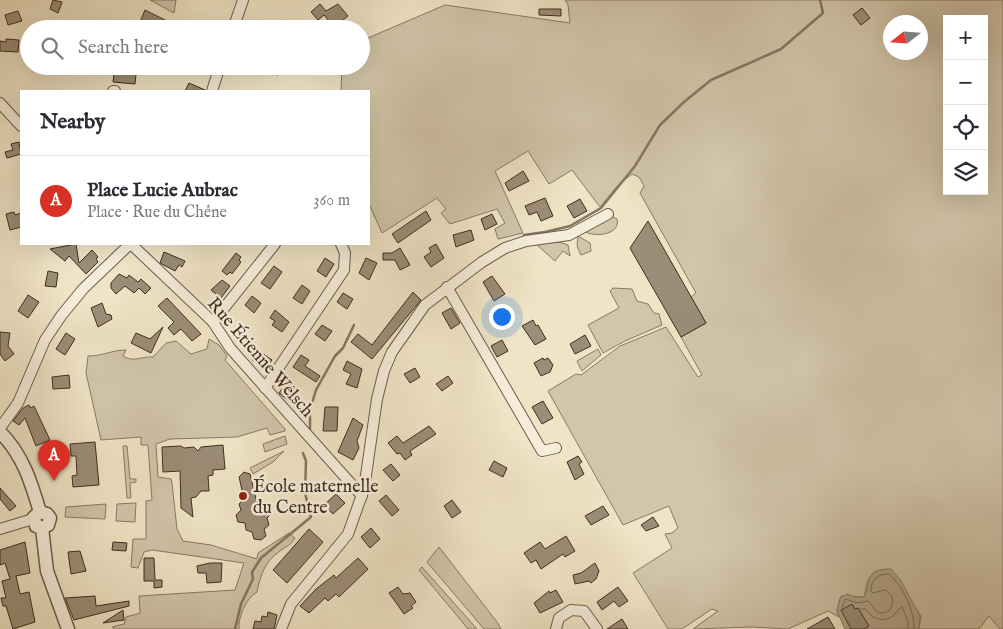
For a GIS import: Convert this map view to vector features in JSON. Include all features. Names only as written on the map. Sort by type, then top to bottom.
[{"type":"street","points":[[236,20],[243,0]]},
{"type":"street","points":[[212,90],[217,75]]},
{"type":"street","points":[[0,104],[20,125]]},
{"type":"street","points":[[281,629],[291,604],[348,534],[362,496],[369,462],[377,399],[384,371],[392,352],[425,305],[447,287],[505,248],[526,241],[569,235],[608,214]]},
{"type":"street","points":[[68,629],[46,565],[31,480],[18,454],[0,430],[18,403],[45,340],[61,316],[83,289],[130,245]]},
{"type":"street","name":"Rue Étienne Welsch","points":[[132,245],[213,322],[230,348],[362,496]]},
{"type":"street","points":[[213,322],[274,245]]},
{"type":"street","points":[[265,388],[344,270],[345,253],[341,245]]},
{"type":"street","points":[[447,287],[542,451],[556,448]]},
{"type":"street","points":[[0,529],[38,520]]},
{"type":"street","points":[[556,629],[559,618],[571,610],[584,611],[597,629]]},
{"type":"shaded area","points":[[150,0],[176,0],[174,13]]},
{"type":"shaded area","points":[[565,0],[1003,0],[1003,629],[1000,629],[989,616],[979,629],[919,629],[921,616],[915,607],[878,570],[868,579],[864,597],[841,596],[837,611],[839,617],[828,611],[788,629],[752,627],[693,629],[718,611],[712,609],[682,629],[668,629],[633,573],[672,548],[665,534],[672,533],[678,528],[669,506],[623,525],[548,391],[576,374],[581,375],[620,346],[666,327],[698,377],[702,375],[681,337],[706,323],[691,297],[696,293],[640,193],[644,186],[639,177],[632,174],[618,185],[600,207],[572,170],[549,184],[528,151],[495,171],[523,233],[498,239],[495,229],[505,223],[497,209],[450,224],[441,213],[446,209],[437,198],[382,233],[370,206],[370,90],[341,90],[342,75],[370,75],[370,37],[445,5],[570,23],[568,5]]},
{"type":"shaded area","points":[[611,216],[617,219],[617,224],[611,232],[594,234],[584,231]]},
{"type":"shaded area","points":[[578,236],[590,243],[591,251],[581,255],[577,246]]},
{"type":"shaded area","points":[[559,242],[568,245],[570,256],[563,251],[555,261],[536,244]]},
{"type":"shaded area","points":[[613,288],[632,289],[637,301],[648,304],[654,313],[659,314],[662,325],[603,353],[588,325],[619,308],[610,291]]},
{"type":"shaded area","points":[[209,339],[219,345],[227,356],[225,360],[285,431],[270,435],[267,428],[237,437],[170,439],[156,444],[158,477],[171,479],[172,483],[177,529],[183,541],[211,545],[257,559],[258,553],[289,533],[295,538],[270,559],[260,580],[257,592],[249,599],[244,608],[239,629],[114,629],[112,627],[124,624],[126,617],[140,613],[139,596],[235,590],[244,563],[152,550],[144,552],[138,568],[131,567],[133,539],[146,539],[146,501],[152,500],[148,445],[141,445],[141,437],[101,440],[86,373],[88,356],[126,350],[123,356],[127,358],[153,357],[166,343],[176,341],[191,354],[207,349]]},
{"type":"shaded area","points":[[598,349],[601,355],[582,371],[577,361]]},
{"type":"shaded area","points":[[285,436],[287,444],[265,452],[263,444]]},
{"type":"shaded area","points":[[123,446],[127,446],[130,479],[136,479],[136,482],[130,483],[131,498],[127,498]]},
{"type":"shaded area","points":[[284,451],[273,462],[253,474],[250,468]]},
{"type":"shaded area","points":[[136,503],[135,522],[116,521],[117,504]]},
{"type":"shaded area","points":[[106,504],[105,519],[65,517],[66,507]]},
{"type":"shaded area","points":[[439,547],[501,629],[484,629],[427,562]]},
{"type":"shaded area","points":[[422,567],[477,629],[468,629],[419,570]]},
{"type":"water","points":[[891,569],[901,581],[920,616],[919,629],[845,629],[837,611],[840,598],[847,594],[855,597],[864,597],[872,574],[876,571]]},
{"type":"building","points":[[53,0],[62,2],[58,13],[50,9]]},
{"type":"building","points":[[320,4],[326,11],[338,4],[348,16],[343,20],[328,20],[324,15],[318,20],[311,12]]},
{"type":"building","points":[[862,8],[870,18],[861,25],[853,15]]},
{"type":"building","points":[[539,9],[561,9],[561,16],[539,15]]},
{"type":"building","points":[[145,10],[165,20],[141,20]]},
{"type":"building","points":[[18,11],[22,20],[8,25],[5,15]]},
{"type":"building","points":[[6,39],[19,40],[18,52],[0,51],[0,41],[6,42]]},
{"type":"building","points":[[114,75],[136,75],[135,84],[113,82]]},
{"type":"building","points":[[189,83],[205,90],[186,90]]},
{"type":"building","points":[[19,142],[20,154],[7,158],[5,152],[13,150],[11,144]]},
{"type":"building","points":[[523,171],[529,181],[509,191],[505,183]]},
{"type":"building","points":[[545,198],[553,216],[541,221],[537,212],[529,215],[525,206]]},
{"type":"building","points":[[580,199],[587,211],[574,218],[567,206]]},
{"type":"building","points":[[426,211],[431,220],[398,243],[392,234]]},
{"type":"building","points":[[14,212],[15,215],[20,213],[20,227],[10,230],[6,214]]},
{"type":"building","points":[[492,214],[497,224],[485,230],[481,219]]},
{"type":"building","points":[[648,221],[706,323],[681,337],[630,248]]},
{"type":"building","points":[[471,230],[474,240],[456,247],[453,235]]},
{"type":"building","points":[[436,244],[444,258],[431,267],[424,257],[431,252],[429,248]]},
{"type":"building","points":[[76,245],[79,263],[92,250],[98,257],[96,259],[98,262],[86,274],[69,256],[65,261],[50,249]]},
{"type":"building","points":[[400,248],[410,265],[400,270],[395,260],[383,260],[383,253],[392,253]]},
{"type":"building","points":[[164,252],[185,261],[182,267],[179,265],[175,271],[160,263]]},
{"type":"building","points":[[236,253],[241,257],[239,260],[241,262],[232,274],[230,272],[227,275],[222,271]]},
{"type":"building","points":[[325,258],[334,264],[326,277],[317,271]]},
{"type":"building","points":[[366,258],[377,263],[369,280],[359,273]]},
{"type":"building","points":[[274,266],[282,272],[270,289],[261,283]]},
{"type":"building","points":[[48,271],[58,273],[56,287],[45,286]]},
{"type":"building","points":[[119,274],[127,278],[129,275],[138,282],[141,279],[151,288],[145,294],[139,288],[134,293],[125,286],[116,294],[111,288],[111,283]]},
{"type":"building","points":[[492,276],[505,294],[494,301],[483,282]]},
{"type":"building","points":[[222,280],[230,286],[221,298],[211,290]]},
{"type":"building","points":[[302,285],[310,291],[302,304],[293,298]]},
{"type":"building","points":[[413,292],[421,300],[372,359],[351,342],[358,334],[372,345]]},
{"type":"building","points":[[343,293],[353,299],[347,309],[337,302]]},
{"type":"building","points":[[28,295],[39,302],[28,318],[18,311]]},
{"type":"building","points":[[252,296],[261,303],[254,313],[245,305]]},
{"type":"building","points":[[167,298],[201,334],[192,341],[181,329],[174,335],[168,328],[174,322],[158,306]]},
{"type":"building","points":[[102,303],[106,314],[111,315],[112,319],[98,327],[91,308]]},
{"type":"building","points":[[451,308],[460,323],[451,329],[442,313]]},
{"type":"building","points":[[275,310],[289,322],[282,332],[272,325],[275,321],[270,318]]},
{"type":"building","points":[[533,320],[546,339],[535,345],[522,326]]},
{"type":"building","points":[[322,325],[332,331],[325,341],[315,334]]},
{"type":"building","points":[[163,327],[151,353],[131,343],[136,333],[150,339]]},
{"type":"building","points":[[0,332],[10,333],[8,346],[14,354],[5,361],[0,354]]},
{"type":"building","points":[[66,333],[75,339],[65,355],[56,349]]},
{"type":"building","points":[[585,335],[591,346],[575,354],[570,344]]},
{"type":"building","points":[[502,340],[508,351],[497,357],[491,346]]},
{"type":"building","points":[[259,351],[272,360],[265,369],[252,360]]},
{"type":"building","points":[[301,355],[309,360],[305,366],[320,376],[316,382],[293,367]]},
{"type":"building","points":[[543,358],[544,360],[548,358],[553,365],[550,372],[541,376],[534,363]]},
{"type":"building","points":[[347,361],[362,369],[357,388],[346,384],[351,374],[343,370]]},
{"type":"building","points":[[415,368],[420,377],[410,383],[404,374]]},
{"type":"building","points":[[69,375],[70,388],[53,389],[52,377]]},
{"type":"building","points":[[448,376],[453,383],[442,391],[436,384]]},
{"type":"building","points":[[287,382],[297,389],[289,401],[279,393]]},
{"type":"building","points":[[543,401],[553,418],[542,424],[532,407]]},
{"type":"building","points":[[29,405],[31,408],[34,406],[50,440],[36,446],[25,418],[19,425],[13,421],[23,408]]},
{"type":"building","points":[[325,407],[338,407],[337,431],[323,431]]},
{"type":"building","points":[[353,418],[363,425],[357,441],[359,448],[353,460],[338,452]]},
{"type":"building","points":[[429,426],[436,434],[410,451],[412,455],[405,460],[388,443],[397,436],[403,443]]},
{"type":"building","points":[[95,442],[99,485],[73,487],[72,476],[77,475],[76,456],[71,456],[70,444]]},
{"type":"building","points":[[223,445],[225,469],[213,470],[213,475],[208,476],[209,491],[201,491],[196,497],[191,498],[193,517],[181,508],[180,471],[163,472],[162,447],[194,447],[198,451],[201,447]]},
{"type":"building","points":[[578,456],[582,462],[579,464],[584,474],[575,480],[567,462]]},
{"type":"building","points":[[494,461],[507,468],[503,477],[489,470]]},
{"type":"building","points":[[391,464],[400,475],[393,481],[383,470]]},
{"type":"building","points":[[244,472],[250,474],[257,503],[270,507],[272,513],[267,518],[269,525],[264,529],[266,536],[261,540],[254,539],[252,532],[246,530],[245,523],[238,522],[236,515],[241,510],[239,504],[244,499],[239,477]]},
{"type":"building","points":[[0,488],[16,506],[10,511],[0,499]]},
{"type":"building","points":[[336,494],[345,503],[333,514],[324,505]]},
{"type":"building","points":[[386,495],[399,510],[392,516],[379,501]]},
{"type":"building","points":[[452,500],[461,512],[452,518],[444,506]]},
{"type":"building","points":[[603,506],[609,515],[591,525],[585,516]]},
{"type":"building","points":[[653,517],[659,526],[646,531],[641,525]]},
{"type":"building","points":[[371,528],[380,539],[370,548],[361,537]]},
{"type":"building","points":[[309,529],[323,542],[287,583],[273,570]]},
{"type":"building","points":[[566,536],[575,551],[565,557],[563,554],[541,569],[536,560],[531,563],[524,553],[540,542],[545,549]]},
{"type":"building","points":[[25,542],[30,573],[16,576],[20,594],[29,592],[35,622],[13,629],[6,606],[3,606],[1,598],[6,598],[2,581],[10,579],[5,563],[0,565],[0,550]]},
{"type":"building","points":[[113,542],[127,543],[126,551],[112,550]]},
{"type":"building","points":[[80,551],[86,571],[71,574],[68,552]]},
{"type":"building","points":[[144,558],[154,558],[155,580],[162,580],[162,587],[154,588],[154,581],[144,581]]},
{"type":"building","points":[[358,558],[368,569],[339,597],[336,594],[328,601],[325,598],[309,613],[300,606],[316,589],[334,575],[336,578]]},
{"type":"building","points":[[222,563],[221,582],[207,583],[206,573],[198,573],[197,566]]},
{"type":"building","points":[[595,563],[599,571],[596,579],[591,583],[589,581],[575,584],[573,575],[581,573]]},
{"type":"building","points":[[398,587],[403,594],[410,593],[416,602],[411,606],[413,608],[404,614],[389,593]]},
{"type":"building","points":[[618,587],[628,601],[619,607],[614,601],[602,610],[597,602]]},
{"type":"building","points":[[556,590],[563,602],[540,613],[534,603],[549,591],[550,593]]},
{"type":"building","points":[[95,596],[96,606],[129,601],[129,606],[74,620],[65,598]]},
{"type":"building","points":[[852,604],[855,609],[858,608],[869,626],[864,629],[851,629],[841,610]]},
{"type":"building","points":[[123,610],[124,620],[103,623]]},
{"type":"building","points":[[268,612],[277,615],[274,629],[253,629],[255,621],[261,622],[262,616],[267,617]]},
{"type":"building","points":[[828,617],[835,629],[807,629]]},
{"type":"building","points":[[622,619],[628,629],[607,629]]},
{"type":"waterway","points":[[524,235],[570,226],[601,208],[635,166],[660,125],[684,102],[711,80],[781,49],[823,13],[820,0]]},
{"type":"waterway","points":[[310,429],[310,410],[316,390],[335,356],[343,348],[354,325]]},
{"type":"waterway","points":[[235,629],[241,604],[253,579],[252,572],[261,558],[311,517],[305,493],[306,461],[303,453]]},
{"type":"place","name":"Place Lucie Aubrac","points":[[54,481]]},
{"type":"place","name":"École maternelle du Centre","points":[[243,496]]}]
